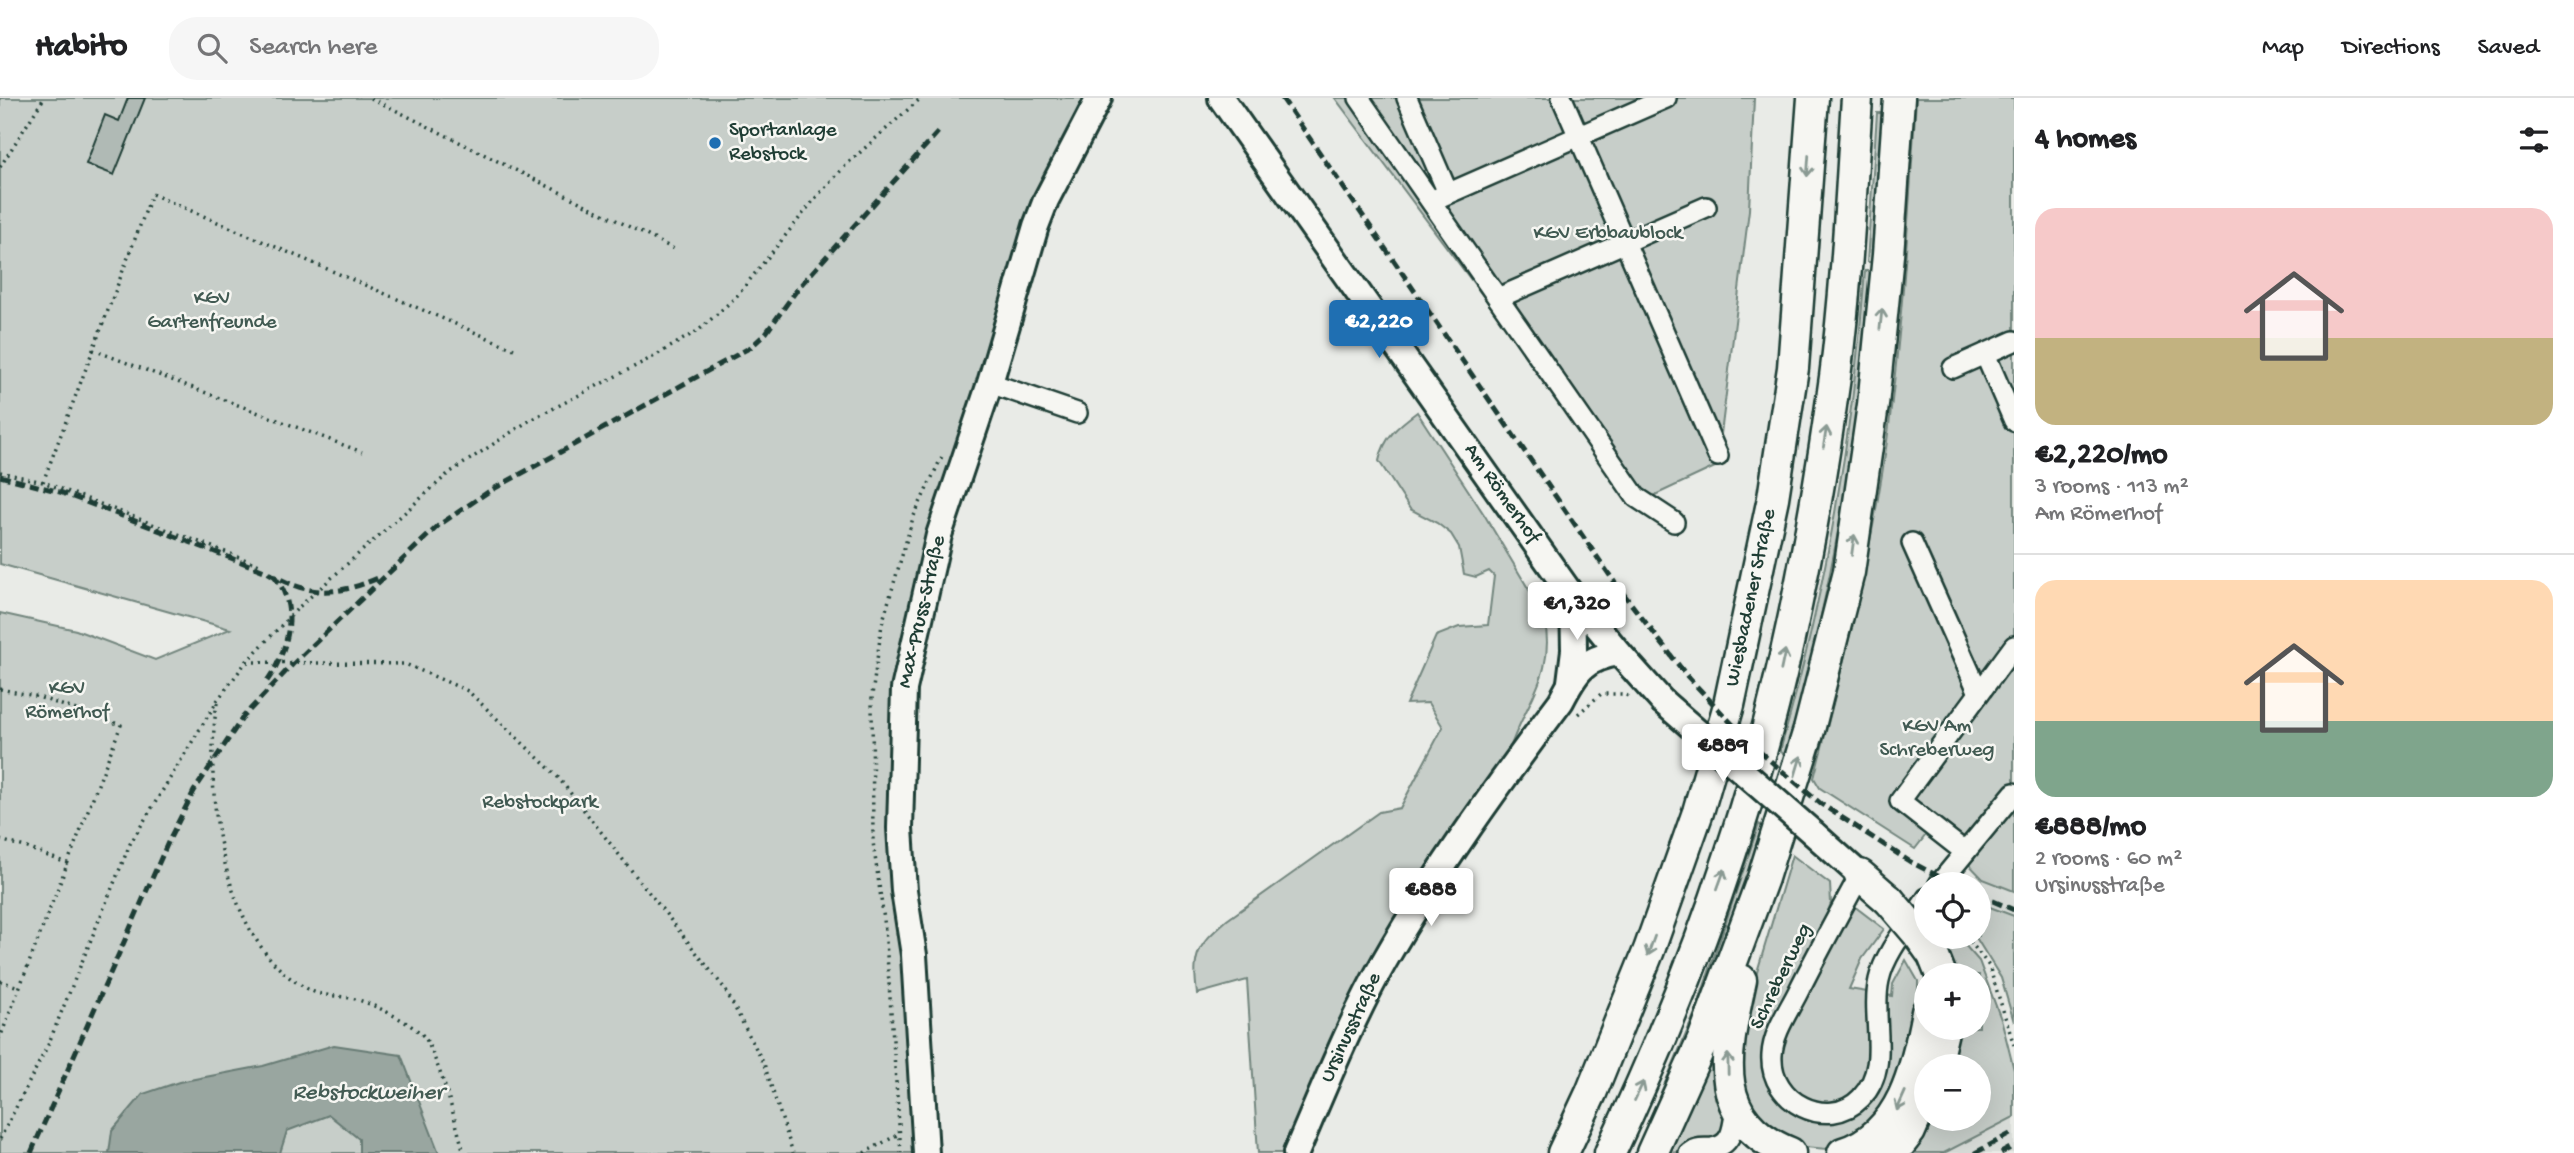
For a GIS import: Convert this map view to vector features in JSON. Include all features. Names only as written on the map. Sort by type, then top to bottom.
[{"type":"highway","name":"Wiesbadener Straße","points":[[1563,1153],[1591,1093],[1649,950],[1698,812],[1729,705],[1773,498],[1793,368],[1813,98]]},
{"type":"highway","name":"Wiesbadener Straße","points":[[1610,1153],[1648,1072],[1730,857],[1774,703],[1813,516],[1835,375],[1849,228],[1857,98]]},
{"type":"highway","points":[[1652,1153],[1703,1040],[1763,878],[1809,730],[1849,572],[1873,405],[1888,255],[1899,98]]},
{"type":"highway","points":[[1860,875],[1889,900],[1914,928]]},
{"type":"highway","points":[[1733,1132],[1728,1076],[1729,1041],[1763,878]]},
{"type":"highway","points":[[1843,1153],[1876,1137],[1893,1118],[1904,1094],[1919,1040]]},
{"type":"highway","points":[[1733,1132],[1743,1121],[1758,1136],[1790,1153]]},
{"type":"highway","points":[[1893,1153],[1914,1124]]},
{"type":"main road","name":"Max-Pruss-Straße","points":[[926,1153],[914,955],[904,891],[900,828],[904,689],[939,535],[989,383],[1036,226],[1046,200],[1098,98]]},
{"type":"main road","name":"Am Römerhof","points":[[1221,98],[1573,597],[1619,653],[1662,701],[1860,875]]},
{"type":"main road","points":[[1565,692],[1574,633],[1573,597]]},
{"type":"main road","name":"Ursinusstraße","points":[[1296,1153],[1343,1044],[1384,962],[1434,878],[1565,692],[1588,683],[1619,653]]},
{"type":"street","points":[[1359,98],[1440,197],[1498,298],[1636,497],[1674,522]]},
{"type":"street","points":[[1408,98],[1440,197]]},
{"type":"street","points":[[1562,98],[1718,456]]},
{"type":"street","points":[[1440,197],[1666,98]]},
{"type":"street","points":[[1498,298],[1706,207]]},
{"type":"street","points":[[1952,368],[2014,341]]},
{"type":"street","points":[[1985,354],[2014,421]]},
{"type":"street","points":[[989,383],[1077,413]]},
{"type":"street","points":[[1912,543],[1979,692]]},
{"type":"street","points":[[1965,852],[1899,801],[2014,646]]},
{"type":"street","points":[[1949,872],[2014,793]]},
{"type":"street","name":"Schreberweg","points":[[1860,875],[1773,1044],[1772,1063],[1776,1084],[1788,1098],[1801,1107],[1831,1112],[1848,1107],[1860,1099],[1871,1085],[1878,1050],[1879,980],[1892,952],[1914,918]]},
{"type":"street","points":[[1689,1153],[1694,1149],[1723,1145],[1733,1132]]},
{"type":"path","points":[[0,169],[44,98]]},
{"type":"path","points":[[371,98],[676,250]]},
{"type":"path","points":[[0,1139],[48,1045],[130,844],[217,701],[246,662],[299,607],[449,473],[527,422],[653,357],[699,330],[736,297],[848,164],[921,98]]},
{"type":"path","points":[[43,482],[152,194],[514,349]]},
{"type":"path","points":[[93,350],[362,452]]},
{"type":"path","points":[[0,472],[43,482],[262,566]]},
{"type":"path","points":[[246,662],[405,664],[468,691],[557,776],[725,989],[764,1064],[793,1153]]},
{"type":"path","points":[[0,689],[35,696],[121,725],[0,1038]]},
{"type":"path","points":[[217,701],[212,731],[220,847],[237,903],[257,940],[282,972],[316,993],[355,999],[387,1011],[424,1037],[445,1083],[464,1153]]},
{"type":"path","points":[[0,840],[69,864]]},
{"type":"path","points":[[1976,949],[1989,966],[2014,1045]]},
{"type":"path","points":[[0,981],[19,988]]},
{"type":"path","points":[[864,1153],[900,1133],[911,1131]]},
{"type":"path","points":[[900,1133],[901,1153]]},
{"type":"shaded area","points":[[1991,882],[2014,891],[2014,916],[1991,907]]},
{"type":"shaded area","points":[[2014,1117],[2014,1153],[1944,1153],[1991,1131]]},
{"type":"green space","name":"Rebstockpark","points":[[0,98],[1091,98],[894,683],[918,1153],[0,1153],[0,613],[76,630],[155,660],[230,629],[0,564]]},
{"type":"green space","name":"KGV Erbbaublock","points":[[1335,98],[1754,98],[1749,210],[1717,466],[1638,503]]},
{"type":"green space","name":"KGV Am Schreberweg","points":[[1916,98],[2014,98],[2014,891],[1991,882],[1991,872],[1976,872],[1960,855],[1929,831],[1915,849],[1820,788],[1814,778],[1846,653],[1880,484],[1892,398],[1908,227]]},
{"type":"green space","points":[[1877,113],[1883,113],[1874,262],[1867,262]]},
{"type":"green space","points":[[1865,271],[1873,271],[1846,482],[1824,604],[1786,756],[1780,751],[1811,633],[1845,453]]},
{"type":"green space","points":[[1417,412],[1485,516],[1544,615],[1547,637],[1543,672],[1508,754],[1366,969],[1283,1153],[1258,1153],[1247,980],[1197,994],[1195,969],[1199,952],[1209,937],[1227,920],[1379,812],[1400,808],[1443,727],[1428,703],[1406,704],[1436,636],[1459,627],[1488,625],[1494,576],[1489,571],[1476,577],[1464,574],[1459,547],[1451,534],[1437,523],[1410,509],[1379,461],[1384,445],[1393,433]]},
{"type":"green space","points":[[1759,824],[1765,829],[1727,944],[1641,1153],[1635,1153],[1695,1013]]},
{"type":"green space","points":[[1792,855],[1830,884],[1831,903],[1827,914],[1843,923],[1854,906],[1884,929],[1862,959],[1849,989],[1892,996],[1893,984],[1906,960],[1914,974],[1914,1015],[1888,1107],[1846,1144],[1827,1149],[1794,1146],[1770,1135],[1739,1089],[1746,1009]]},
{"type":"green space","points":[[1991,907],[2014,916],[2014,1022],[2001,978],[1983,949],[1991,949]]},
{"type":"green space","points":[[1945,949],[1968,949],[1980,963],[1949,963]]},
{"type":"green space","points":[[1991,993],[2002,1022],[2014,1070],[2014,1117],[1991,1129],[1991,1054],[1949,1054],[1952,1040],[1991,1040]]},
{"type":"green space","points":[[1724,1015],[1726,1117],[1722,1128],[1717,1136],[1704,1144],[1685,1151],[1666,1153]]},
{"type":"green space","points":[[1919,1131],[1987,1131],[1944,1153],[1906,1153]]},
{"type":"water","name":"Rebstockweiher","points":[[334,1045],[401,1055],[439,1153],[359,1153],[359,1139],[329,1115],[287,1131],[280,1153],[109,1153],[112,1131],[143,1094],[179,1082],[263,1066]]},
{"type":"building","points":[[128,98],[145,98],[114,175],[86,164],[105,115],[119,121]]},
{"type":"railway","points":[[1282,98],[1615,583],[1687,676],[1753,746],[1821,804],[1930,872]]},
{"type":"railway","points":[[31,1153],[169,840],[194,791],[243,717],[293,664],[439,525],[488,492],[751,347],[766,333],[799,287],[939,131]]},
{"type":"railway","points":[[0,476],[60,492],[267,572],[295,586],[334,591],[378,578]]},
{"type":"railway","points":[[267,681],[281,657],[288,630],[287,603],[283,589],[275,577]]},
{"type":"railway","points":[[1991,900],[2014,910]]},
{"type":"railway","points":[[1975,1153],[2014,1132]]},
{"type":"railway","points":[[2001,1153],[2014,1146]]},
{"type":"place","name":"Sportanlage Rebstock","points":[[715,143]]},
{"type":"park label","name":"KGV Gartenfreunde","points":[[212,311]]},
{"type":"park label","name":"KGV Römerhof","points":[[67,701]]}]
